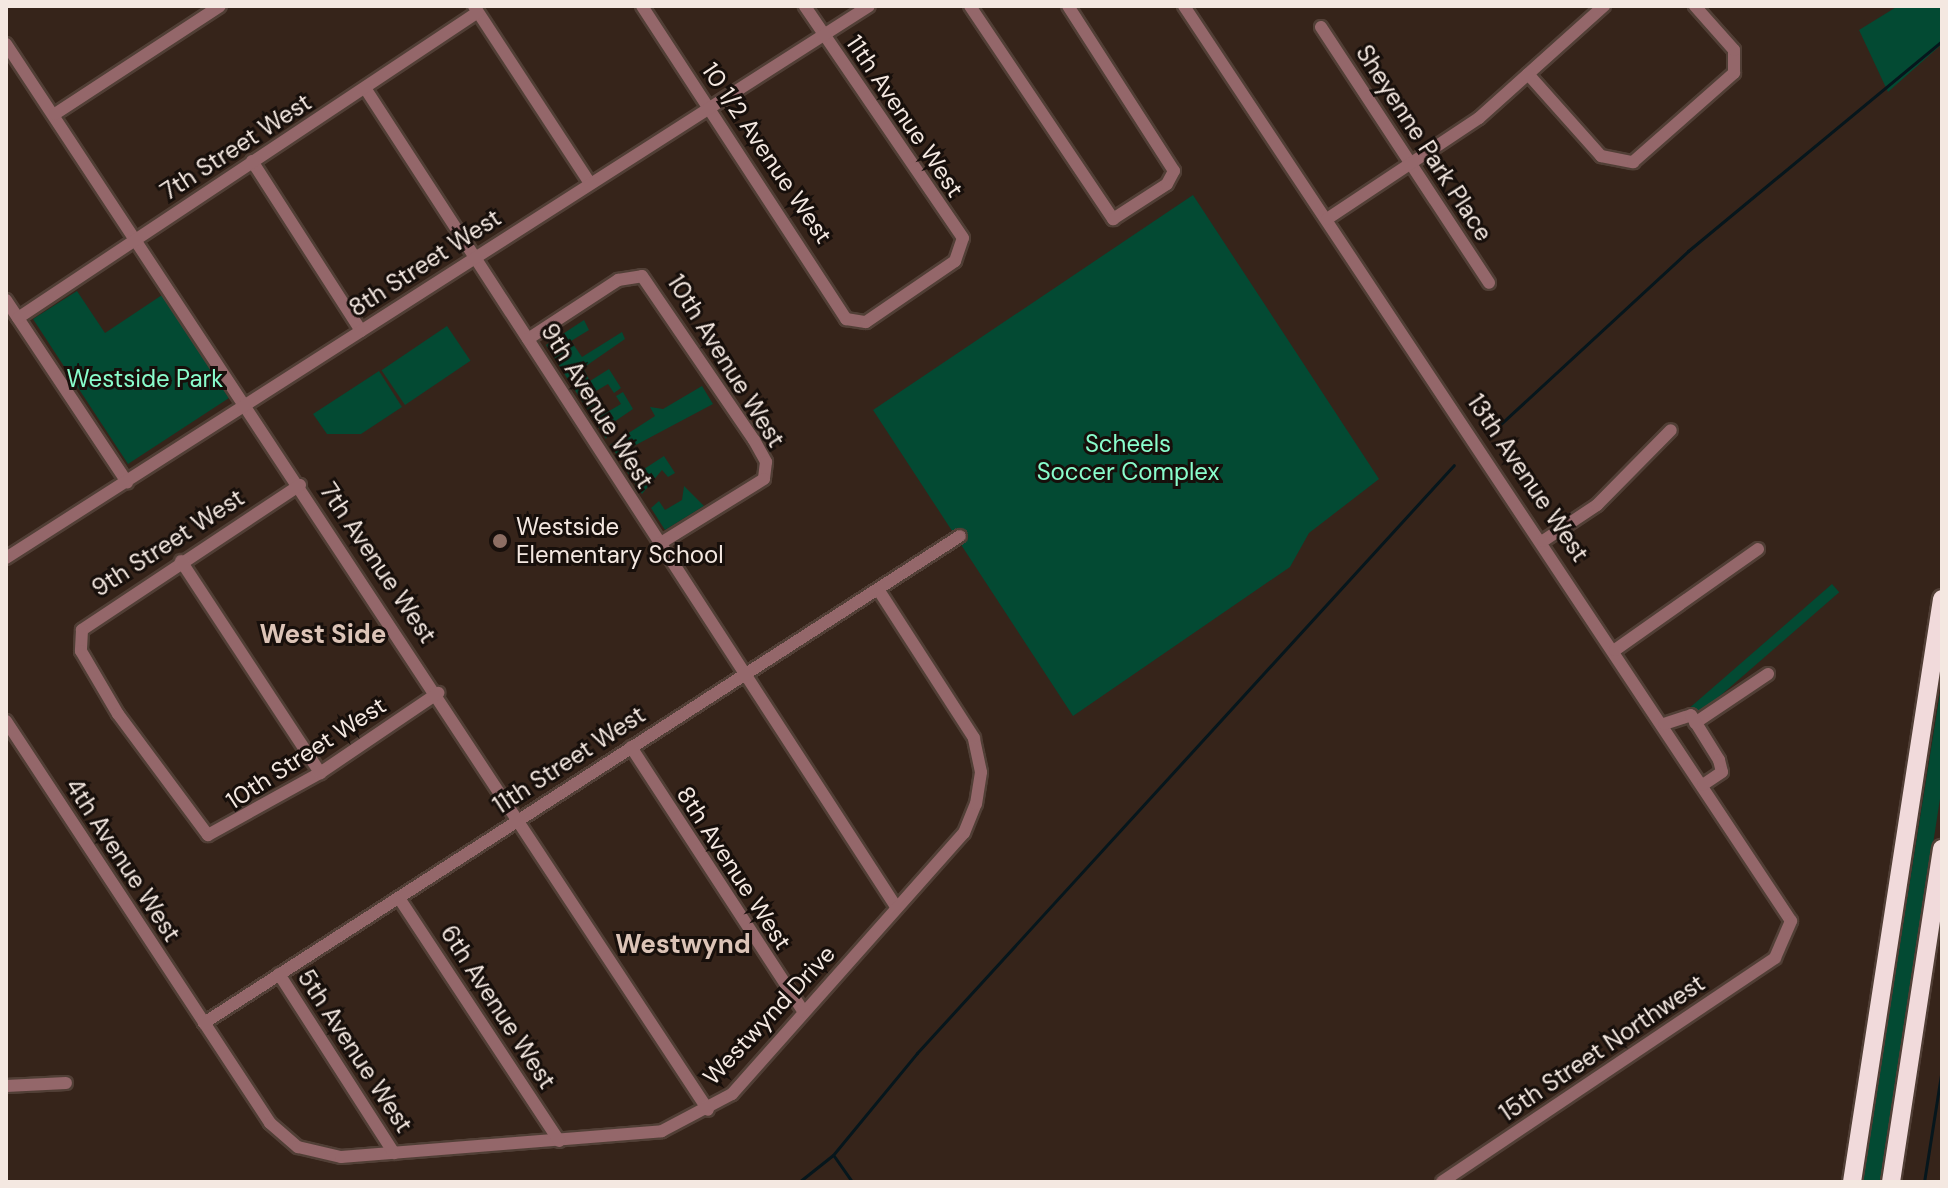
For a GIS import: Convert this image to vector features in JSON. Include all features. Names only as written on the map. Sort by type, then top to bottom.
[{"type":"highway","points":[[1852,1182],[1942,599]]},
{"type":"highway","points":[[1891,1182],[1942,849]]},
{"type":"street","points":[[55,114],[220,6]]},
{"type":"street","name":"10 1/2 Avenue West","points":[[642,6],[856,323]]},
{"type":"street","name":"11th Avenue West","points":[[805,6],[963,238],[965,252],[856,323]]},
{"type":"street","name":"8th Street West","points":[[10,556],[869,6]]},
{"type":"street","points":[[970,6],[1104,212],[1113,219],[1157,191],[1171,176],[1168,159],[1068,6]]},
{"type":"street","name":"13th Avenue West","points":[[1184,6],[1787,907],[1792,933],[1785,948]]},
{"type":"street","name":"13th Avenue West","points":[[1192,6],[1208,38]]},
{"type":"street","points":[[1327,219],[1411,164],[1528,74],[1604,6]]},
{"type":"street","points":[[1528,74],[1601,156],[1624,164],[1642,157],[1728,81],[1736,61],[1695,6]]},
{"type":"street","points":[[476,9],[590,183]]},
{"type":"street","name":"7th Street West","points":[[18,318],[365,88],[476,9]]},
{"type":"street","name":"Sheyenne Park Place","points":[[1321,27],[1489,283]]},
{"type":"street","name":"7th Avenue West","points":[[6,44],[138,237],[708,1110]]},
{"type":"street","name":"9th Avenue West","points":[[365,88],[897,908]]},
{"type":"street","points":[[252,161],[361,331]]},
{"type":"street","name":"10th Avenue West","points":[[528,339],[618,280],[642,276],[754,440],[766,473],[756,486],[659,544]]},
{"type":"street","points":[[6,300],[127,482]]},
{"type":"street","points":[[1543,541],[1597,505],[1671,430]]},
{"type":"street","name":"9th Street West","points":[[195,825],[81,651],[77,640],[95,617],[300,485]]},
{"type":"street","name":"11th Street West","points":[[204,1023],[960,536]]},
{"type":"street","points":[[6,540],[10,556]]},
{"type":"street","points":[[1615,650],[1758,549]]},
{"type":"street","points":[[181,561],[320,773]]},
{"type":"street","name":"Westwynd Drive","points":[[204,1023],[270,1123],[298,1147],[341,1157],[662,1131],[708,1110],[732,1094],[964,833],[981,772],[974,738],[878,589]]},
{"type":"street","points":[[1695,723],[1768,674]]},
{"type":"street","name":"10th Street West","points":[[195,825],[220,834],[320,773],[438,693]]},
{"type":"street","points":[[1664,724],[1686,712],[1695,723],[1723,767],[1703,785]]},
{"type":"street","name":"4th Avenue West","points":[[6,721],[204,1023]]},
{"type":"street","name":"8th Avenue West","points":[[631,747],[804,1012]]},
{"type":"street","name":"6th Avenue West","points":[[399,898],[559,1141]]},
{"type":"street","name":"15th Street Northwest","points":[[1442,1182],[1785,948]]},
{"type":"street","name":"5th Avenue West","points":[[279,974],[394,1153]]},
{"type":"street","points":[[6,1086],[66,1083]]},
{"type":"green space","points":[[1898,6],[1942,6],[1942,44],[1888,92],[1859,30]]},
{"type":"green space","name":"Scheels Soccer Complex","points":[[1193,195],[1379,479],[1309,533],[1290,567],[1073,716],[873,410]]},
{"type":"green space","name":"Westside Park","points":[[77,291],[105,333],[162,295],[229,398],[128,464],[33,319]]},
{"type":"green space","points":[[584,320],[589,330],[571,341],[582,357],[622,332],[625,339],[583,368],[590,381],[609,369],[621,388],[614,393],[608,384],[591,394],[604,414],[621,404],[616,396],[623,392],[633,409],[611,424],[606,439],[546,345]]},
{"type":"green space","points":[[447,326],[470,361],[405,405],[382,370]]},
{"type":"green space","points":[[379,371],[402,407],[361,434],[327,434],[313,414]]},
{"type":"green space","points":[[702,386],[713,404],[617,455],[610,445],[655,416],[650,407],[663,409]]},
{"type":"green space","points":[[664,456],[675,473],[668,477],[662,470],[642,494],[621,463],[638,473]]},
{"type":"green space","points":[[684,486],[704,506],[665,530],[651,508],[659,501],[665,510],[682,500]]},
{"type":"green space","points":[[1832,584],[1839,592],[1694,718],[1687,710]]},
{"type":"green space","points":[[1942,680],[1942,786],[1880,1182],[1862,1182]]},
{"type":"waterway","points":[[1492,432],[1688,251],[1942,41]]},
{"type":"waterway","points":[[799,1182],[833,1155],[917,1053],[1454,465]]},
{"type":"waterway","points":[[1924,1182],[1942,1068]]},
{"type":"waterway","points":[[834,1156],[852,1182]]},
{"type":"place","name":"Westside Elementary School","points":[[500,541]]},
{"type":"district","name":"West Side","points":[[323,635]]},
{"type":"district","name":"Westwynd","points":[[683,945]]}]
